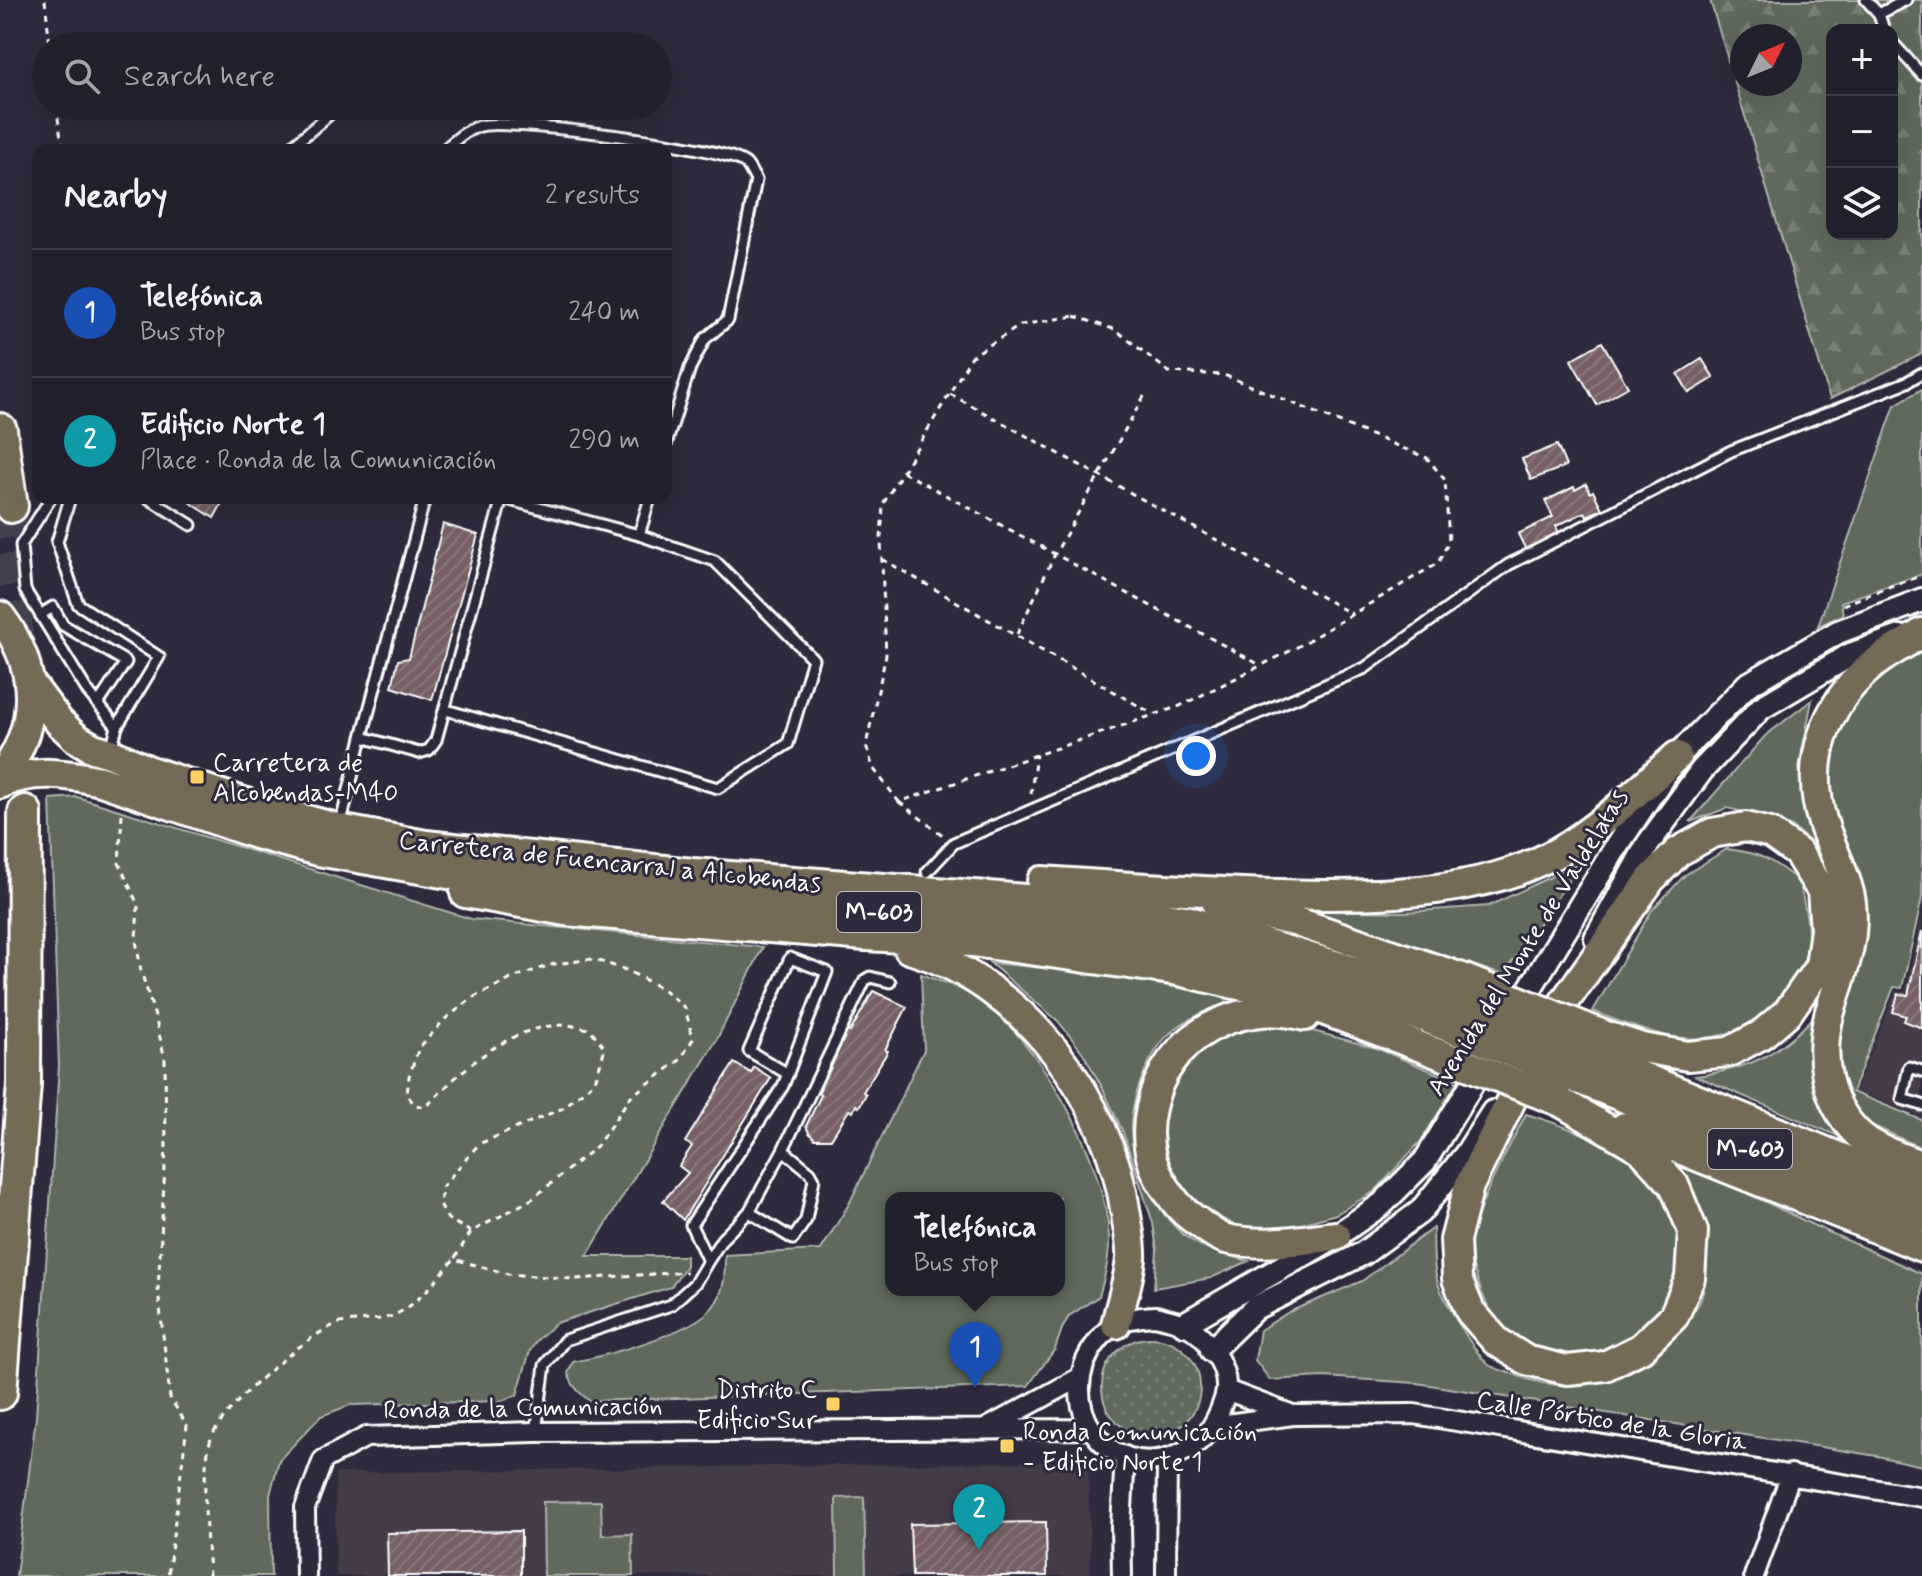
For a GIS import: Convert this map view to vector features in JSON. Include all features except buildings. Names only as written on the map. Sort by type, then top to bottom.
[{"type":"highway","points":[[0,430],[11,506]]},
{"type":"highway","name":"M-603","points":[[0,616],[12,632],[23,656],[30,683],[30,713],[23,740],[0,778]]},
{"type":"highway","points":[[1922,631],[1872,664],[1844,692],[1824,728],[1815,763],[1822,819],[1851,902],[1850,948],[1828,1019],[1823,1054],[1830,1094],[1858,1134],[1888,1152],[1922,1166]]},
{"type":"highway","name":"Carretera de Fuencarral a Alcobendas","points":[[30,683],[59,722],[93,748],[114,740],[150,771],[245,803],[339,829],[426,845],[693,873],[1065,902],[1186,920],[1446,999],[1592,1057],[1922,1218]]},
{"type":"highway","points":[[693,873],[927,872],[1142,889],[1312,895],[1396,892],[1483,882],[1544,860],[1606,819],[1677,756]]},
{"type":"highway","name":"Carretera de Fuencarral a Alcobendas","points":[[0,784],[32,774],[52,773],[88,779],[318,851],[459,876],[1055,927],[1184,945],[1289,972],[1446,999]]},
{"type":"highway","points":[[0,1393],[24,1084],[25,812]]},
{"type":"highway","points":[[1142,889],[1294,921],[1446,999],[1592,1057],[1642,1048],[1688,1056],[1729,1052],[1761,1035],[1788,1012],[1820,966],[1825,930],[1822,891],[1798,853],[1770,833],[1746,827],[1712,833],[1678,852],[1651,879],[1548,1025],[1469,1186],[1455,1240],[1457,1279],[1470,1311],[1496,1341],[1526,1360],[1567,1370],[1605,1366],[1641,1348],[1674,1316],[1690,1278],[1693,1231],[1674,1185],[1641,1149],[1561,1102]]},
{"type":"highway","points":[[318,851],[401,881],[565,911],[972,942],[1179,971],[1286,996],[1922,1247]]},
{"type":"highway","points":[[866,936],[939,957],[991,989],[1046,1040],[1092,1108],[1122,1184],[1131,1257],[1116,1324]]},
{"type":"highway","points":[[1336,1236],[1274,1243],[1223,1238],[1181,1211],[1154,1170],[1147,1128],[1155,1085],[1177,1051],[1211,1026],[1253,1013],[1287,1011],[1416,1045]]},
{"type":"highway","name":"M-603","points":[[1592,1057],[1922,1191]]},
{"type":"street","name":"Avenida del Monte de Valdelatas","points":[[1184,1324],[1336,1236],[1382,1204],[1425,1161],[1616,847],[1677,756],[1747,685],[1838,632],[1922,600]]},
{"type":"street","name":"Avenida del Monte de Valdelatas","points":[[1212,1350],[1255,1308],[1364,1253],[1420,1212],[1467,1153],[1548,1025],[1648,844],[1712,760],[1761,708],[1850,655],[1922,631]]},
{"type":"street","points":[[1156,1316],[1184,1324],[1199,1334],[1221,1367],[1226,1390],[1212,1426],[1198,1442],[1167,1459],[1146,1460],[1108,1449],[1090,1429],[1079,1403],[1079,1378],[1086,1355],[1116,1324],[1138,1317],[1156,1316]]},
{"type":"street","points":[[984,1430],[1079,1378]]},
{"type":"street","name":"Calle Pórtico de la Gloria","points":[[1226,1390],[1293,1415]]},
{"type":"street","name":"Calle Pórtico de la Gloria","points":[[1212,1426],[1293,1415],[1414,1414],[1921,1497]]},
{"type":"street","name":"Ronda de la Comunicación","points":[[306,1576],[305,1508],[323,1460],[366,1437],[536,1432],[1090,1429]]},
{"type":"street","points":[[1122,1576],[1125,1456]]},
{"type":"street","points":[[1166,1576],[1167,1459]]},
{"type":"street","points":[[1754,1576],[1791,1474]]},
{"type":"lane","points":[[1866,0],[1879,14],[1882,24]]},
{"type":"lane","points":[[1879,14],[1906,0]]},
{"type":"lane","points":[[1898,49],[1922,75]]},
{"type":"lane","points":[[295,144],[323,120]]},
{"type":"lane","points":[[451,144],[484,125],[597,132],[666,144]]},
{"type":"lane","points":[[672,145],[723,154],[746,164],[756,180],[728,320],[705,339],[690,368],[672,426]]},
{"type":"lane","points":[[927,872],[954,843],[1365,668],[1508,565],[1731,451],[1907,382],[1922,373]]},
{"type":"lane","points":[[47,504],[21,545],[25,590],[98,704],[114,740]]},
{"type":"lane","points":[[68,504],[57,542],[78,604],[159,657],[114,740]]},
{"type":"lane","points":[[158,504],[191,525]]},
{"type":"lane","points":[[339,829],[423,504]]},
{"type":"lane","points":[[362,737],[419,753],[429,750],[436,740],[500,504]]},
{"type":"lane","points":[[446,710],[718,788],[788,744],[813,659],[715,561],[639,535],[524,504]]},
{"type":"lane","points":[[639,535],[648,504]]},
{"type":"lane","points":[[40,615],[53,607],[63,625],[126,662],[98,704]]},
{"type":"lane","points":[[705,1266],[691,1225],[783,1086],[788,1074],[827,972],[790,958],[749,1051],[788,1074]]},
{"type":"lane","points":[[536,1432],[545,1365],[565,1340],[671,1305],[695,1283],[722,1239],[749,1212],[783,1150],[865,980],[870,977],[890,982]]},
{"type":"lane","points":[[1922,1071],[1909,1067],[1902,1099],[1922,1105]]},
{"type":"lane","points":[[749,1212],[793,1239],[806,1220],[814,1179],[783,1150]]},
{"type":"path","points":[[45,0],[48,32]]},
{"type":"path","points":[[58,120],[62,144]]},
{"type":"path","points":[[899,802],[1180,706],[1262,666],[1352,614],[1438,563],[1449,541],[1445,480],[1427,458],[1224,375],[1169,372],[1116,330],[1074,316],[1021,325],[972,356],[883,504],[886,655],[866,745],[873,768],[899,802],[954,843]]},
{"type":"path","points":[[1016,635],[1055,554],[1147,391]]},
{"type":"path","points":[[950,394],[1352,614]]},
{"type":"path","points":[[903,472],[1262,666]]},
{"type":"path","points":[[882,559],[1155,715]]},
{"type":"path","points":[[1843,605],[1922,576]]},
{"type":"path","points":[[1029,812],[1036,754]]},
{"type":"path","points":[[122,807],[119,863],[138,905],[136,940],[141,971],[165,1060],[166,1149],[158,1289],[170,1398],[187,1425],[168,1576]]},
{"type":"path","points":[[209,1576],[206,1479],[211,1439],[231,1412],[283,1357],[336,1324],[392,1316],[423,1294],[454,1259],[471,1232],[532,1199],[597,1146],[630,1097],[680,1060],[693,1039],[685,1008],[663,989],[626,970],[593,959],[554,964],[515,977],[474,997],[445,1019],[419,1048],[409,1076],[407,1095],[415,1105],[426,1107],[467,1067],[502,1043],[533,1031],[565,1025],[590,1029],[605,1048],[595,1081],[563,1108],[479,1144],[442,1187],[440,1205],[448,1219],[471,1232]]},
{"type":"path","points":[[454,1259],[508,1274],[575,1279],[705,1266]]},
{"type":"shaded area","points":[[1922,914],[1922,1117],[1855,1091],[1896,991],[1905,992]]},
{"type":"shaded area","points":[[1088,1461],[1091,1576],[336,1576],[335,1473]]},
{"type":"green space","points":[[1710,0],[1922,0],[1922,354],[1830,399],[1739,96],[1802,96],[1802,24],[1730,24],[1730,66]]},
{"type":"green space","points":[[1922,389],[1922,574],[1841,602],[1843,615],[1818,626],[1895,405]]},
{"type":"green space","points":[[1922,652],[1922,898],[1902,988],[1894,987],[1852,1092],[1922,1120],[1922,1148],[1858,1119],[1837,1084],[1829,755],[1845,718],[1862,692],[1886,671]]},
{"type":"green space","points":[[1812,700],[1799,767],[1804,811],[1815,845],[1792,827],[1727,808],[1690,822],[1765,736]]},
{"type":"green space","points":[[77,797],[471,919],[763,947],[717,1039],[587,1256],[686,1256],[686,1266],[671,1287],[556,1323],[530,1351],[517,1395],[502,1401],[350,1405],[321,1416],[279,1460],[270,1495],[271,1576],[16,1576],[36,1417],[59,1066],[50,799]]},
{"type":"green space","points":[[1727,849],[1766,859],[1799,881],[1808,944],[1791,984],[1757,1018],[1735,1031],[1713,1037],[1666,1036],[1593,1011],[1652,910],[1685,875]]},
{"type":"green space","points":[[1582,862],[1503,975],[1310,910],[1404,912],[1489,906]]},
{"type":"green space","points":[[990,963],[1095,973],[1241,999],[1187,1021],[1161,1043],[1141,1081],[1131,1123],[1134,1150],[1145,1180],[1160,1208],[1177,1229],[1202,1246],[1249,1261],[1211,1278],[1154,1288],[1157,1250],[1153,1223],[1123,1132],[1103,1089],[1083,1053],[1058,1021]]},
{"type":"green space","points":[[921,974],[957,987],[1001,1017],[1024,1042],[1066,1105],[1083,1139],[1105,1207],[1109,1252],[1099,1296],[1069,1316],[1055,1349],[1028,1386],[590,1401],[572,1382],[568,1373],[573,1362],[626,1349],[668,1334],[702,1317],[712,1308],[722,1289],[725,1255],[821,1250],[849,1204],[924,1050]]},
{"type":"green space","points":[[1812,1019],[1811,1055],[1815,1083],[1825,1108],[1845,1139],[1696,1076],[1760,1059],[1786,1043]]},
{"type":"green space","points":[[1279,1022],[1376,1048],[1458,1082],[1421,1141],[1375,1191],[1336,1214],[1287,1228],[1238,1227],[1193,1202],[1168,1163],[1162,1122],[1177,1072],[1217,1037]]},
{"type":"green space","points":[[1526,1114],[1628,1153],[1653,1180],[1674,1216],[1679,1228],[1681,1253],[1674,1283],[1651,1324],[1626,1345],[1578,1355],[1540,1351],[1509,1333],[1486,1302],[1471,1260],[1472,1236],[1484,1200]]},
{"type":"green space","points":[[1677,1159],[1922,1274],[1922,1466],[1877,1456],[1417,1383],[1323,1377],[1270,1380],[1255,1360],[1260,1330],[1289,1312],[1362,1281],[1433,1228],[1435,1270],[1441,1291],[1469,1340],[1489,1365],[1542,1383],[1565,1385],[1610,1380],[1631,1371],[1651,1359],[1668,1343],[1698,1306],[1706,1281],[1704,1227],[1693,1192]]},
{"type":"green space","points":[[1151,1338],[1178,1346],[1192,1360],[1200,1387],[1192,1414],[1178,1428],[1151,1436],[1124,1428],[1110,1414],[1102,1387],[1110,1360],[1124,1346]]},
{"type":"green space","points":[[864,1497],[866,1576],[837,1576],[836,1498]]},
{"type":"green space","points":[[601,1501],[602,1535],[632,1534],[633,1576],[544,1576],[543,1502]]},
{"type":"tunnel","points":[[11,506],[18,657]]},
{"type":"place","name":"Carretera de Alcobendas-M40","points":[[197,777]]},
{"type":"place","name":"Telefónica","points":[[975,1388]]},
{"type":"place","name":"Distrito C Edificio Sur","points":[[833,1404]]},
{"type":"place","name":"Ronda Comunicación - Edificio Norte 1","points":[[1007,1446]]},
{"type":"place","name":"Edificio Norte 1","points":[[979,1550]]}]
